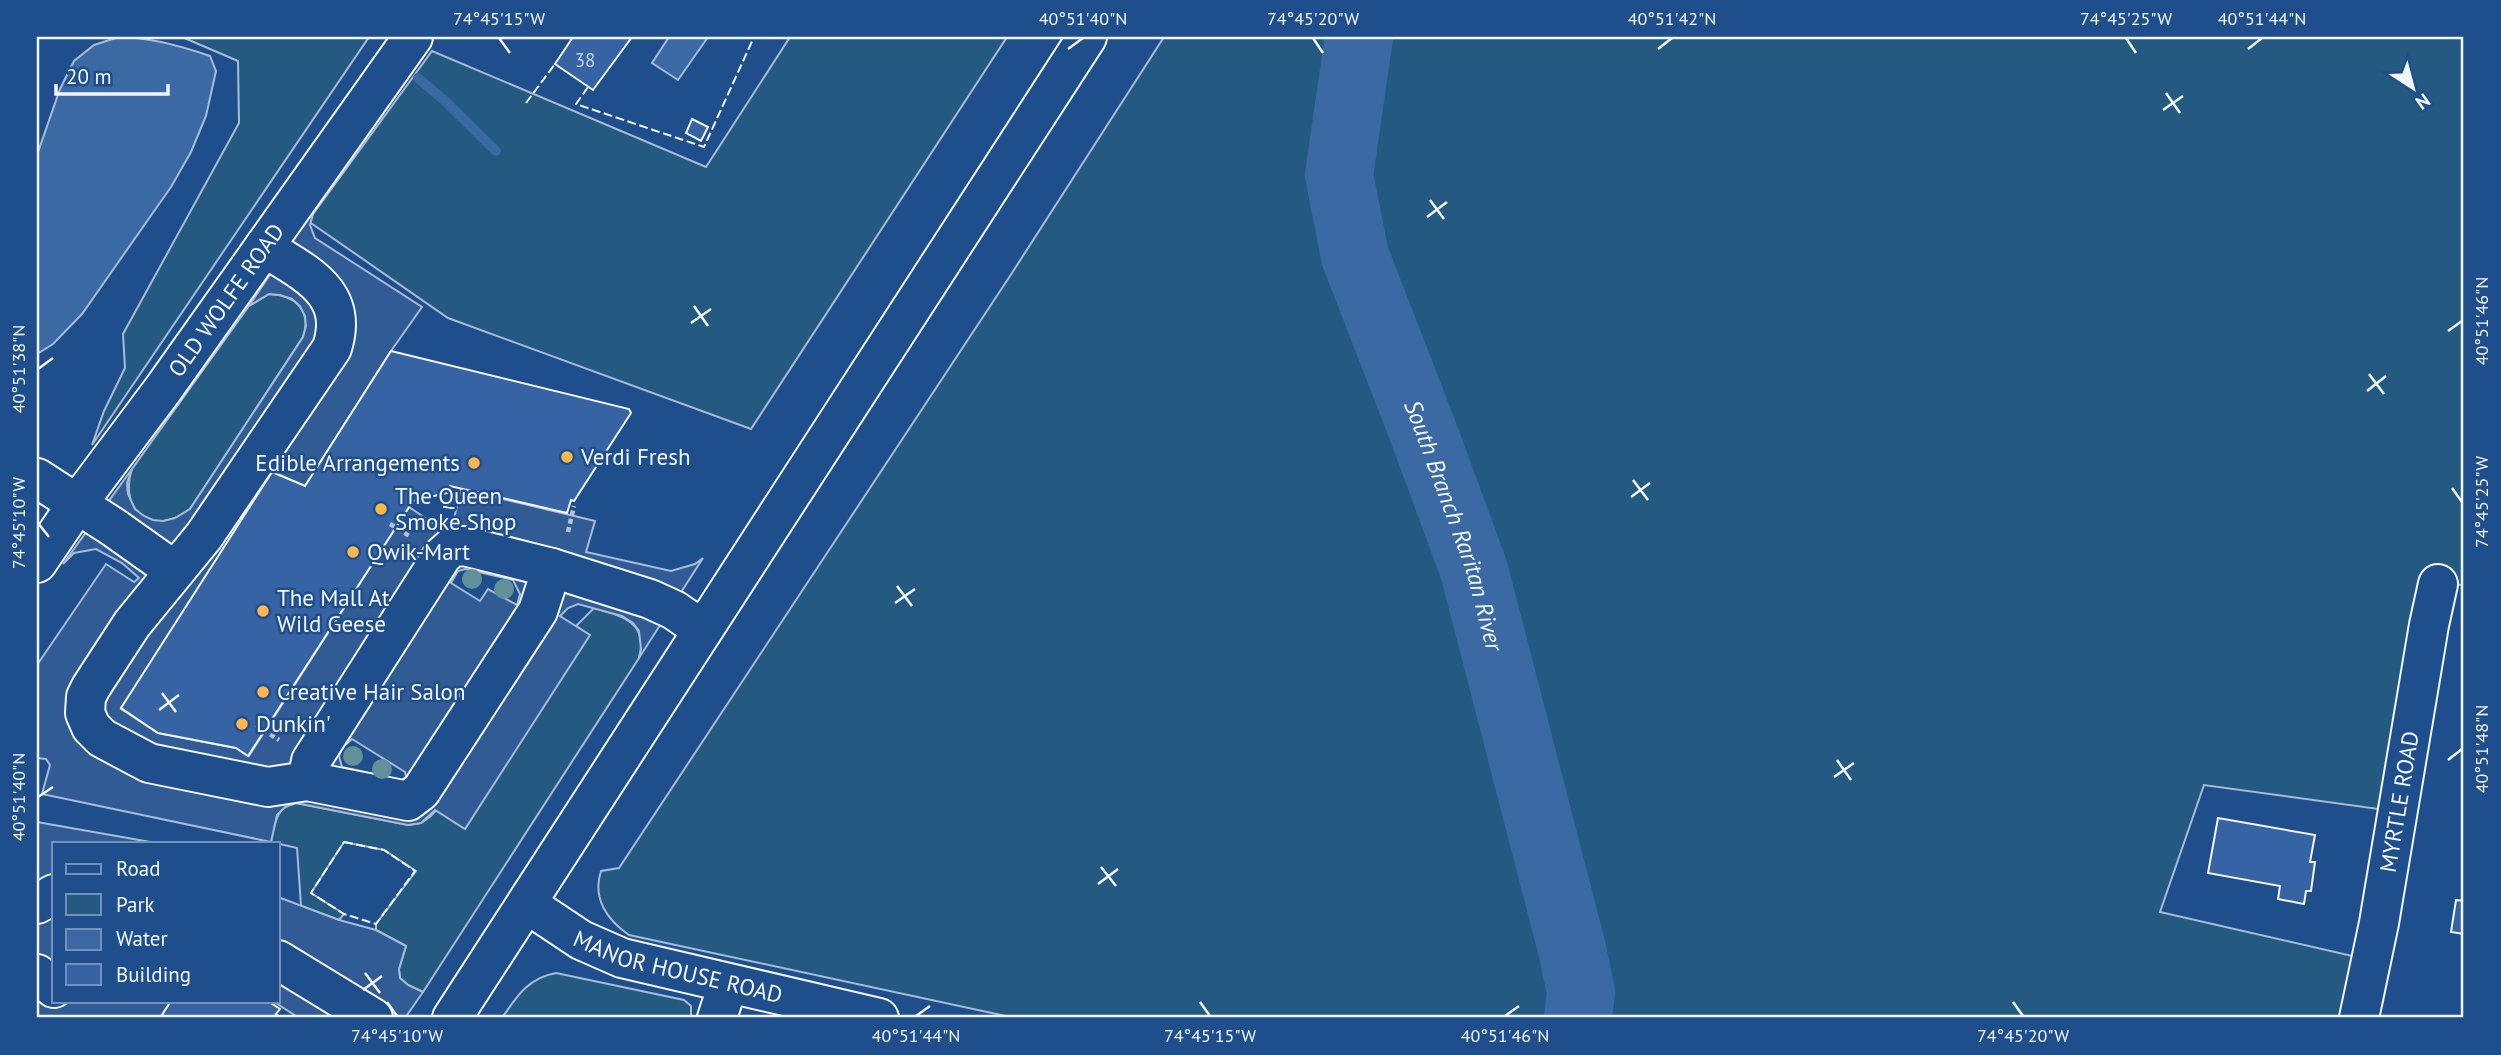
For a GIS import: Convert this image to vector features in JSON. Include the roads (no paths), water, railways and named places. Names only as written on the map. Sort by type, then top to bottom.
[{"type":"street","name":"OLD WOLFE ROAD","points":[[37,563],[413,37]]},
{"type":"street","points":[[452,1018],[1087,37]]},
{"type":"street","points":[[264,247],[320,284],[335,313],[336,337],[324,362],[204,536],[132,624],[91,687],[86,697],[85,713],[102,738],[149,763],[268,787],[307,781],[405,801],[419,795],[538,611],[552,568]]},
{"type":"street","points":[[37,478],[175,571]]},
{"type":"street","points":[[307,781],[311,761],[446,551],[458,546],[552,568],[650,598],[704,630]]},
{"type":"street","name":"MYRTLE ROAD","points":[[2359,1018],[2379,922],[2438,584]]},
{"type":"street","name":"MANOR HOUSE ROAD","points":[[527,904],[602,951],[722,1001],[879,1018]]},
{"type":"street","points":[[280,961],[373,1018]]},
{"type":"street","points":[[37,974],[52,986]]},
{"type":"water","points":[[119,37],[165,43],[210,56],[216,71],[206,116],[191,152],[171,187],[82,314],[53,344],[37,354],[37,155],[60,89],[74,61],[94,45]]},
{"type":"water","points":[[669,37],[708,37],[678,80],[652,63]]},
{"type":"waterway","name":"South Branch Raritan River","points":[[1359,37],[1339,175],[1355,256],[1474,570],[1572,949],[1581,992],[1578,1018]]},
{"type":"waterway","points":[[418,78],[496,151]]},
{"type":"place","name":"Verdi Fresh","points":[[567,457]]},
{"type":"place","name":"Edible Arrangements","points":[[474,463]]},
{"type":"place","name":"The Queen Smoke Shop","points":[[381,509]]},
{"type":"place","name":"Qwik-Mart","points":[[353,552]]},
{"type":"place","name":"The Mall At Wild Geese","points":[[263,611]]},
{"type":"place","name":"Creative Hair Salon","points":[[263,692]]},
{"type":"place","name":"Dunkin'","points":[[242,724]]}]
